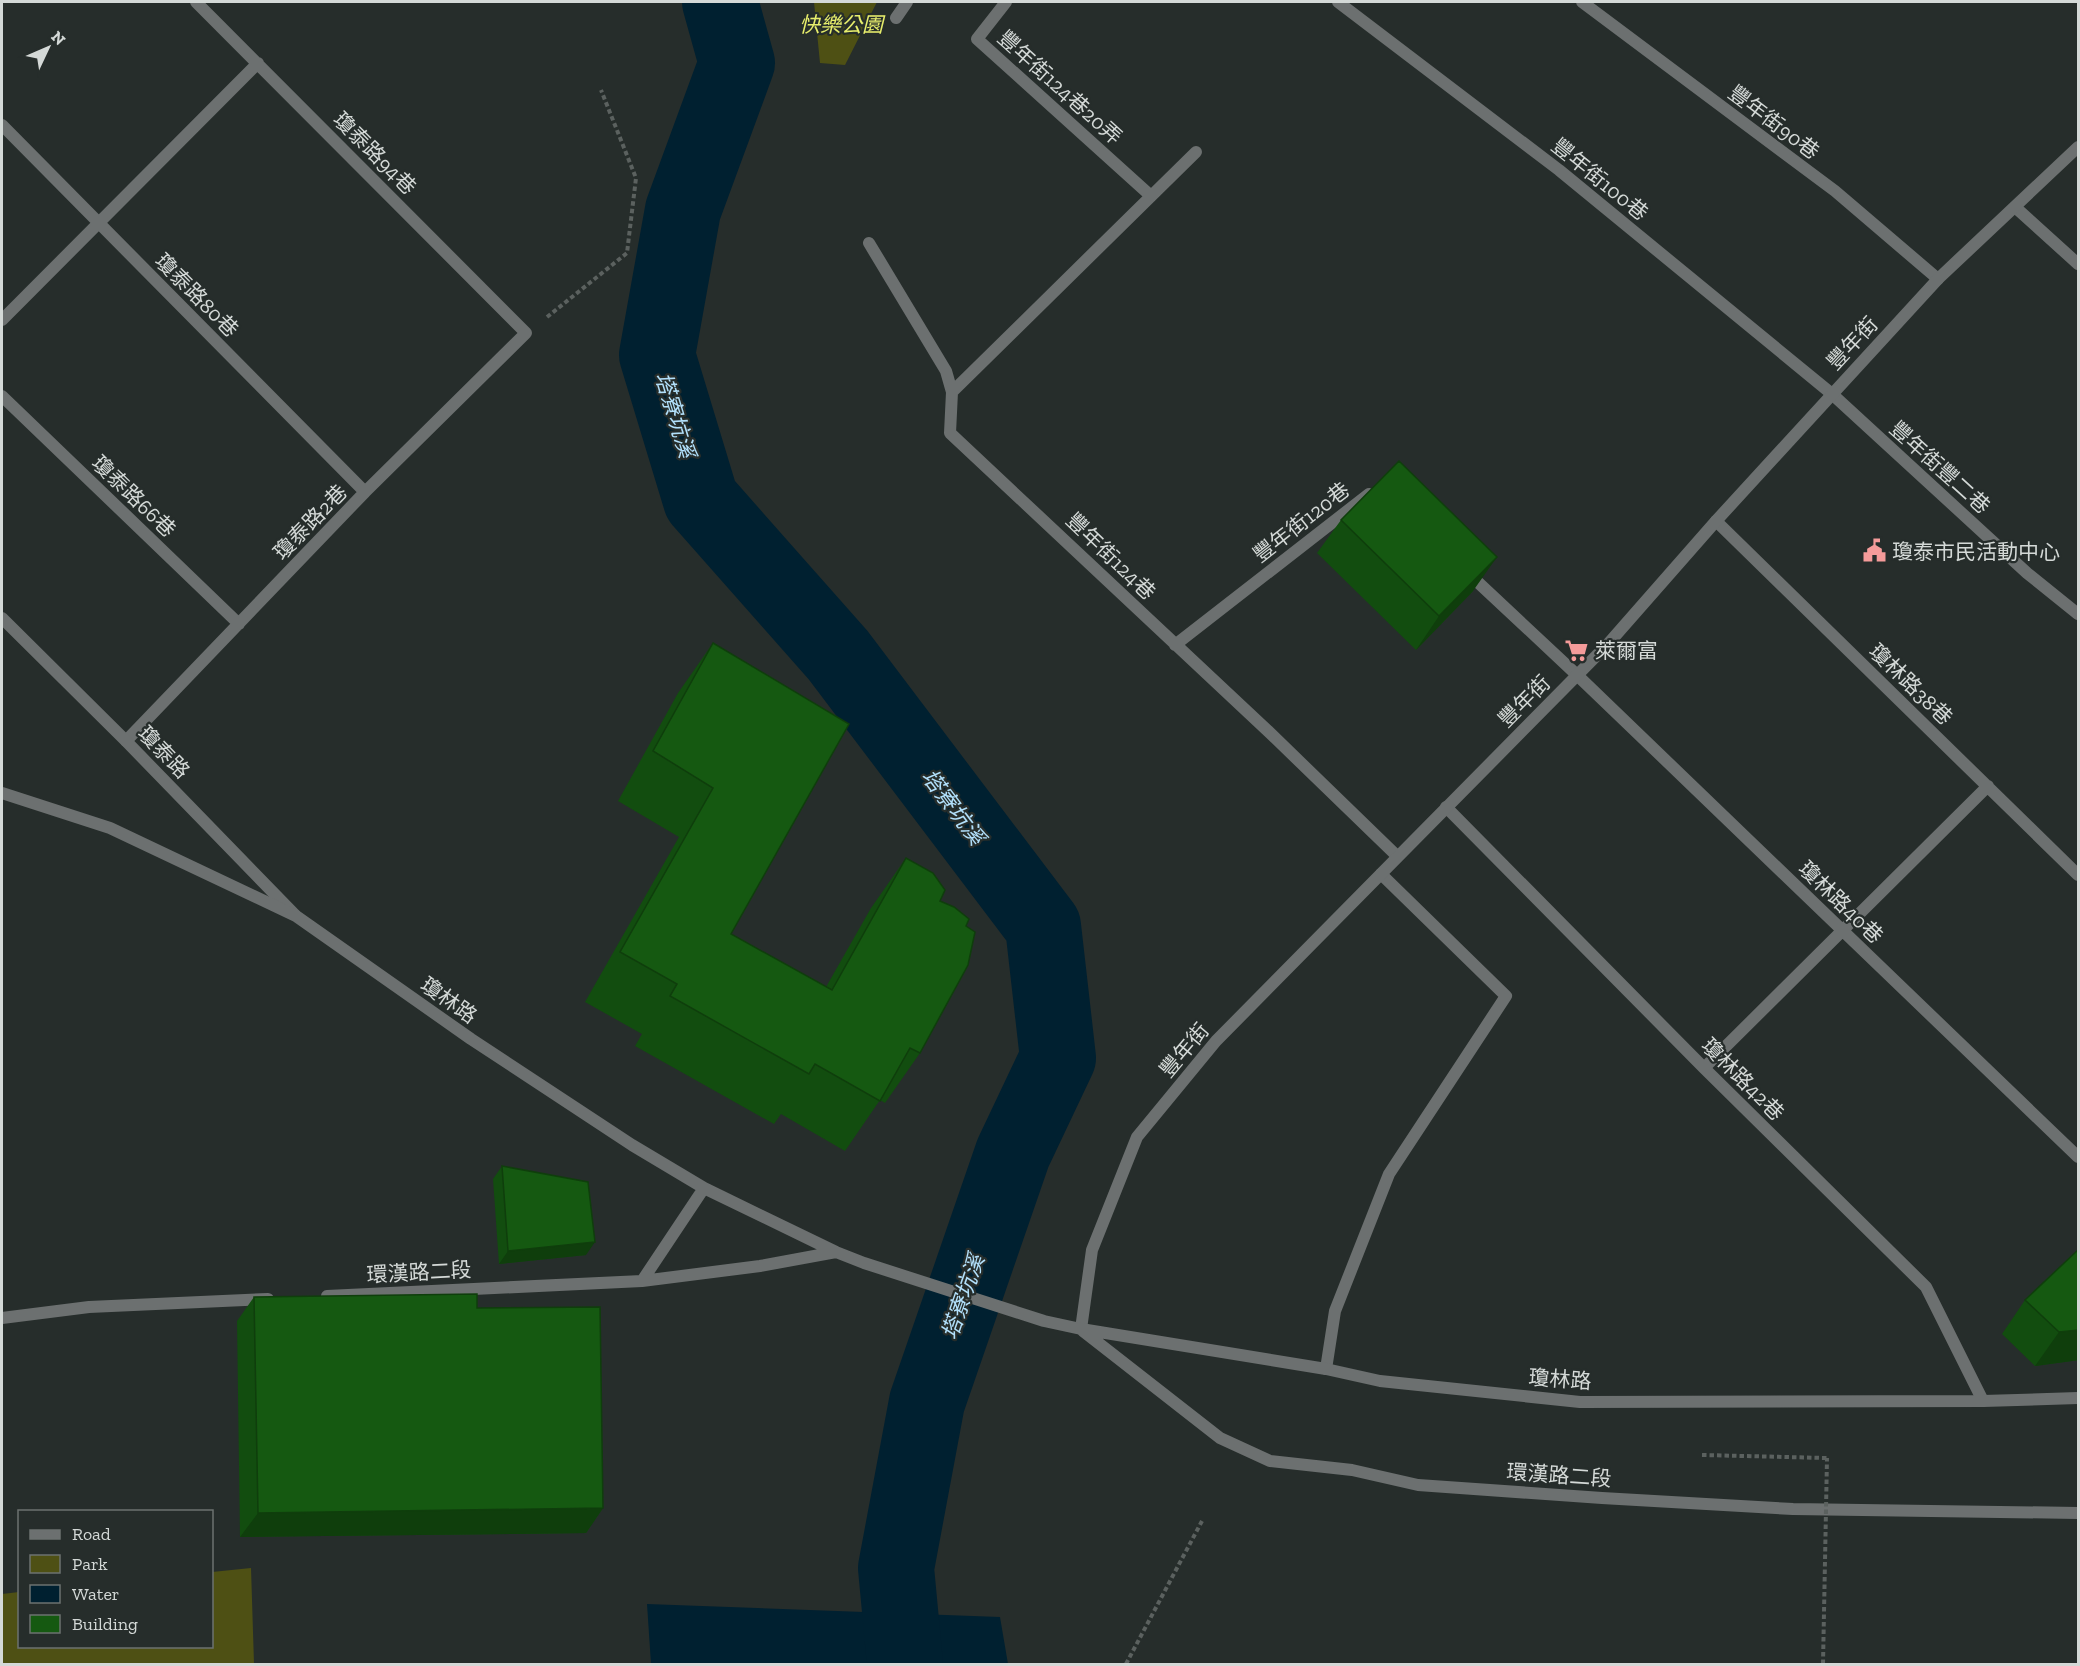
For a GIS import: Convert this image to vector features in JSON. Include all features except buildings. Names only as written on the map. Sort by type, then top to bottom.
[{"type":"street","name":"瓊泰路94巷","points":[[196,2],[526,333]]},
{"type":"street","points":[[896,18],[907,2]]},
{"type":"street","name":"豐年街124巷20弄","points":[[1006,2],[977,39],[1151,196]]},
{"type":"street","name":"豐年街100巷","points":[[1338,2],[1559,170],[1832,394]]},
{"type":"street","name":"豐年街90巷","points":[[1582,2],[1835,191],[1938,279]]},
{"type":"street","points":[[2,320],[258,63]]},
{"type":"street","name":"瓊泰路80巷","points":[[2,125],[365,492]]},
{"type":"street","name":"豐年街","points":[[1081,1329],[1092,1250],[1137,1137],[1216,1041],[1608,644],[1716,521],[1938,279],[2079,147]]},
{"type":"street","points":[[952,392],[1196,152]]},
{"type":"street","points":[[2015,207],[2079,264]]},
{"type":"street","name":"豐年街124巷","points":[[869,243],[946,372],[952,392],[950,433],[1268,730],[1397,856]]},
{"type":"street","name":"瓊泰路2巷","points":[[126,741],[365,492],[526,333]]},
{"type":"street","name":"豐年街豐二巷","points":[[1832,394],[2027,573],[2079,614]]},
{"type":"street","name":"瓊泰路66巷","points":[[2,396],[239,624]]},
{"type":"street","name":"豐年街120巷","points":[[1175,645],[1377,488],[1385,496]]},
{"type":"street","name":"瓊林路38巷","points":[[1716,521],[2079,874]]},
{"type":"street","points":[[1455,561],[1577,675]]},
{"type":"street","name":"瓊泰路","points":[[2,618],[126,741],[296,916]]},
{"type":"street","name":"瓊林路40巷","points":[[1577,675],[2079,1157]]},
{"type":"street","points":[[1704,1068],[1988,786]]},
{"type":"street","name":"瓊林路","points":[[2,793],[110,828],[296,916],[471,1039],[632,1145],[704,1188],[836,1252],[864,1263],[1044,1321],[1326,1369],[1380,1381],[1580,1402],[1983,1401],[2079,1398]]},
{"type":"street","name":"瓊林路42巷","points":[[1446,807],[1704,1068],[1926,1287],[1983,1401]]},
{"type":"street","points":[[1326,1369],[1335,1311],[1389,1174],[1506,996],[1381,874]]},
{"type":"street","points":[[642,1281],[704,1188]]},
{"type":"street","name":"環漢路二段","points":[[313,1297],[642,1281],[759,1266],[836,1252]]},
{"type":"street","points":[[2,1318],[89,1308],[277,1299]]},
{"type":"street","name":"環漢路二段","points":[[1081,1329],[1220,1437],[1270,1461],[1352,1470],[1418,1485],[1602,1498],[1793,1509],[2079,1513]]},
{"type":"path","points":[[526,333],[627,253],[636,178],[601,90]]},
{"type":"path","points":[[1702,1455],[1827,1458],[1823,1665]]},
{"type":"path","points":[[1126,1665],[1202,1521]]},
{"type":"green space","name":"快樂公園","points":[[814,2],[877,2],[845,65],[820,63]]},
{"type":"green space","points":[[251,1568],[254,1664],[2,1664],[2,1594],[18,1592],[18,1648],[213,1648],[213,1572]]},
{"type":"water","points":[[647,1604],[1000,1617],[1008,1664],[651,1664]]},
{"type":"waterway","name":"塔寮坑溪","points":[[720,2],[737,63],[683,210],[657,355],[701,500],[838,655],[1043,926],[1058,1058],[1013,1153],[927,1402],[896,1568],[905,1664]]},
{"type":"place","name":"瓊泰市民活動中心","points":[[1874,551]]},
{"type":"place","name":"萊爾富","points":[[1577,650]]}]
